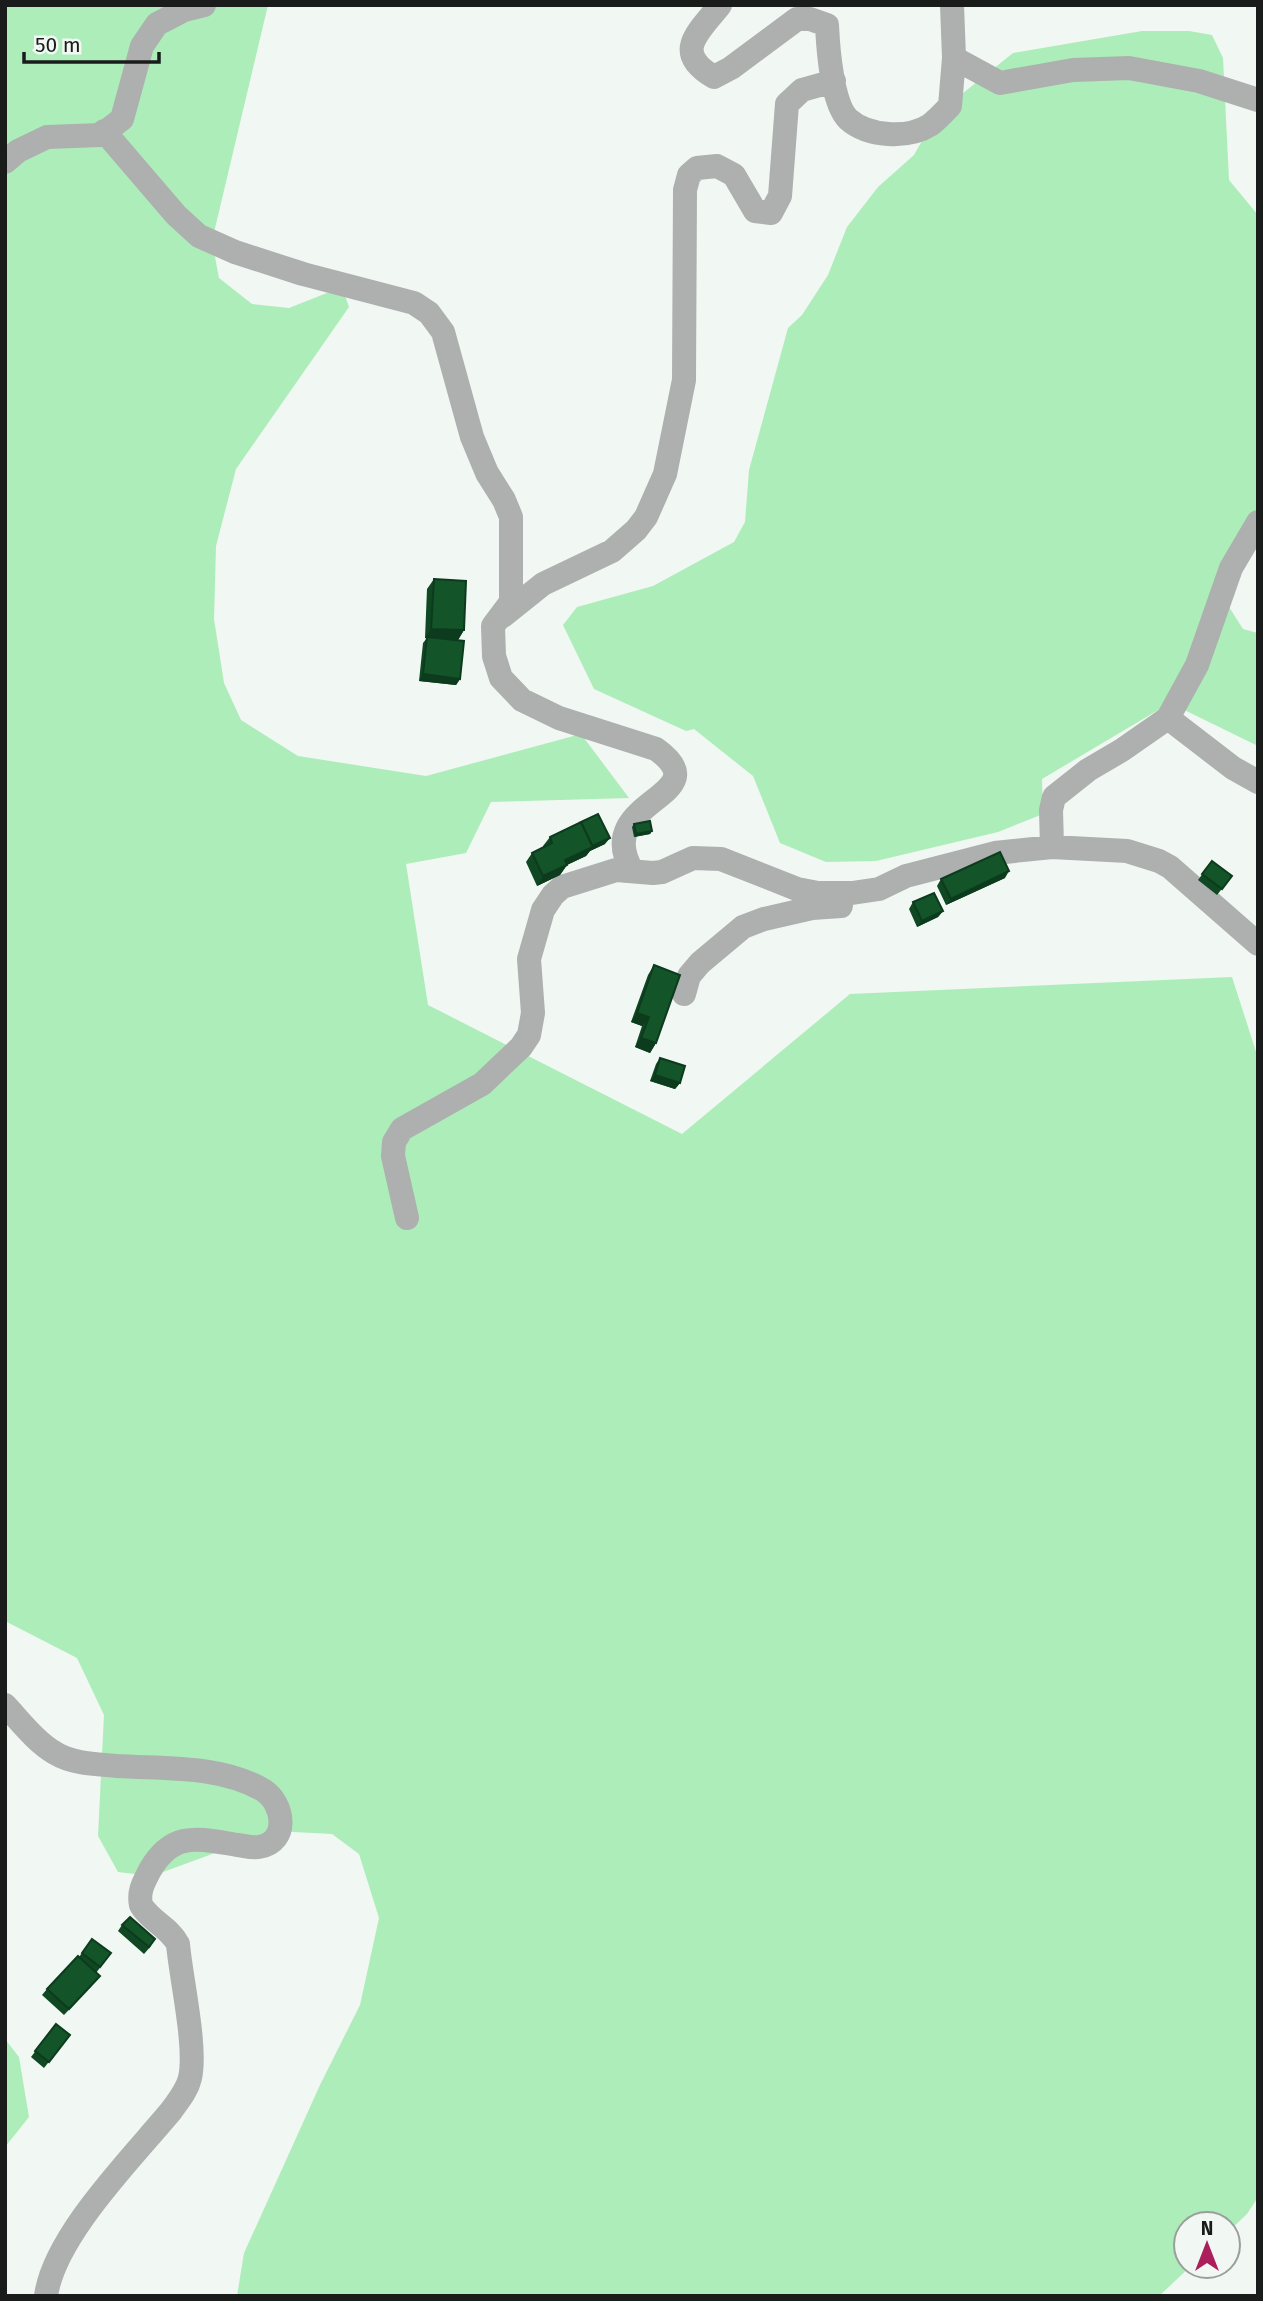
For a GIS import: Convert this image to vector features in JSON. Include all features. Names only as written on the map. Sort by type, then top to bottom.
[{"type":"street","points":[[5,162],[18,151],[47,137],[101,135],[122,119],[142,46],[157,24],[184,10],[204,5]]},
{"type":"street","points":[[720,5],[692,41],[692,56],[699,68],[714,76],[731,68],[797,19],[810,19],[827,25],[838,99],[848,119],[873,132],[904,134],[930,125],[950,106],[954,58],[952,5]]},
{"type":"street","points":[[954,58],[1000,83],[1073,70],[1129,68],[1199,81],[1258,100]]},
{"type":"street","points":[[497,621],[543,584],[612,551],[636,530],[646,517],[665,474],[684,380],[685,190],[689,174],[697,168],[717,166],[734,174],[755,211],[771,213],[780,197],[787,104],[802,90],[834,81]]},
{"type":"street","points":[[104,131],[176,215],[199,236],[235,252],[303,274],[414,303],[429,313],[443,332],[472,437],[487,473],[511,517],[511,601],[493,626],[498,670],[508,686],[523,699],[558,718],[656,749],[670,758],[675,773],[670,788],[636,815],[625,832],[624,856],[632,870]]},
{"type":"street","points":[[1052,847],[1051,810],[1054,797],[1087,770],[1168,718],[1197,665],[1231,568],[1258,522]]},
{"type":"street","points":[[1168,718],[1233,768],[1258,782]]},
{"type":"street","points":[[407,1218],[394,1166],[394,1142],[402,1129],[482,1083],[521,1047],[529,1035],[533,1013],[529,959],[537,924],[552,895],[562,887],[591,876],[616,870],[662,872],[693,858],[721,859],[796,889],[858,892],[879,889],[906,876],[969,858],[1032,847],[1127,851],[1159,861],[1181,875],[1258,944]]},
{"type":"street","points":[[684,994],[689,976],[700,963],[743,928],[764,919],[811,908],[851,905],[858,892]]},
{"type":"street","points":[[5,1705],[45,1747],[62,1757],[104,1765],[205,1771],[233,1778],[265,1792],[278,1807],[281,1817],[278,1834],[267,1844],[252,1847],[205,1839],[182,1840],[157,1858],[146,1876],[141,1889],[141,1905],[152,1919],[171,1933],[178,1944],[190,2044],[190,2079],[171,2111],[79,2222],[56,2264],[46,2296]]},
{"type":"green space","points":[[5,5],[268,5],[212,241],[219,278],[252,304],[289,308],[342,287],[349,307],[236,469],[216,546],[214,619],[224,683],[241,720],[298,756],[426,776],[581,734],[629,798],[491,802],[466,853],[406,864],[428,1005],[682,1134],[850,994],[1232,977],[1258,1058],[1258,2197],[1242,2219],[1242,2210],[1172,2210],[1172,2280],[1176,2280],[1159,2296],[237,2296],[244,2253],[320,2085],[360,2005],[379,1918],[359,1854],[332,1834],[275,1831],[152,1876],[118,1872],[98,1836],[104,1715],[77,1658],[5,1621]]},
{"type":"green space","points":[[1142,31],[1189,31],[1212,35],[1223,58],[1229,180],[1258,215],[1258,511],[1229,607],[1243,629],[1258,633],[1258,746],[1170,703],[1042,779],[1043,814],[998,832],[876,861],[826,862],[780,843],[753,776],[694,729],[686,731],[594,689],[563,625],[577,607],[653,586],[734,542],[745,522],[749,470],[788,328],[802,315],[828,275],[847,227],[878,187],[914,155],[937,114],[1013,53]]},
{"type":"green space","points":[[5,2039],[19,2057],[29,2117],[5,2147]]},
{"type":"building","points":[[434,579],[466,581],[464,630],[431,629]]},
{"type":"building","points":[[427,637],[464,641],[460,679],[423,674]]},
{"type":"building","points":[[598,814],[610,838],[592,846],[581,822]]},
{"type":"building","points":[[650,821],[652,831],[636,834],[634,824]]},
{"type":"building","points":[[581,822],[593,847],[565,860],[567,865],[543,876],[532,853],[552,843],[550,837]]},
{"type":"building","points":[[1000,852],[1009,871],[951,899],[941,879]]},
{"type":"building","points":[[1212,861],[1232,876],[1222,889],[1202,874]]},
{"type":"building","points":[[934,893],[943,911],[922,921],[913,902]]},
{"type":"building","points":[[654,965],[680,975],[656,1043],[641,1038],[649,1017],[637,1013]]},
{"type":"building","points":[[660,1058],[685,1066],[680,1083],[655,1075]]},
{"type":"building","points":[[130,1917],[155,1939],[149,1947],[122,1925]]},
{"type":"building","points":[[92,1939],[111,1953],[100,1967],[82,1953]]},
{"type":"building","points":[[78,1956],[100,1976],[69,2009],[47,1989]]},
{"type":"building","points":[[56,2024],[70,2035],[49,2062],[35,2051]]}]
